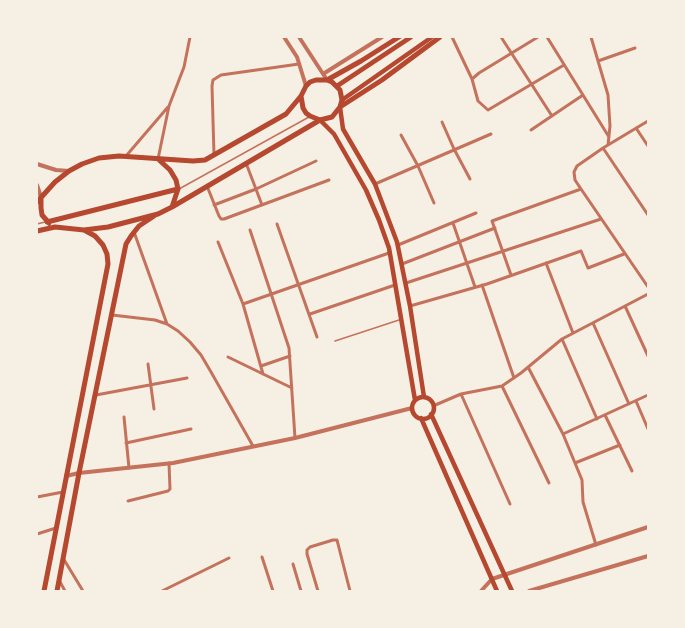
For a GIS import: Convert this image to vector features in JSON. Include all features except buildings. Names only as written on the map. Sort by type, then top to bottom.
[{"type":"main road","points":[[37,202],[55,182],[69,171],[99,158],[125,157],[193,161],[205,160],[286,114],[302,96],[306,86],[316,80],[327,80],[399,37]]},
{"type":"main road","points":[[337,86],[411,37]]},
{"type":"main road","points":[[342,100],[432,37]]},
{"type":"main road","points":[[57,591],[79,474],[126,244],[134,232],[139,226],[158,214],[320,120],[332,117],[340,107],[382,80],[440,37]]},
{"type":"main road","points":[[327,80],[337,86],[340,90],[342,100],[340,107],[343,129],[375,184],[398,245],[410,306],[424,397]]},
{"type":"main road","points":[[302,96],[303,108],[310,116],[320,120],[334,134],[366,190],[379,220],[389,253],[395,285],[415,400],[412,408],[415,415],[420,418],[497,591]]},
{"type":"main road","points":[[158,159],[170,170],[176,180],[178,189],[172,207]]},
{"type":"main road","points":[[47,222],[178,189]]},
{"type":"main road","points":[[42,197],[42,215],[47,222],[55,227]]},
{"type":"main road","points":[[37,231],[55,227],[84,230],[120,224],[158,214]]},
{"type":"main road","points":[[44,591],[108,264],[107,254],[103,245],[95,236],[84,230]]},
{"type":"main road","points":[[415,400],[420,397],[430,400],[433,406],[431,414],[506,575],[512,591]]},
{"type":"main road","points":[[420,418],[427,417],[431,414]]},
{"type":"street","points":[[158,159],[169,106],[184,67],[190,37]]},
{"type":"street","points":[[284,37],[297,57],[306,86]]},
{"type":"street","points":[[299,37],[327,80]]},
{"type":"street","points":[[323,74],[382,37]]},
{"type":"street","points":[[452,37],[472,79],[478,100],[488,110],[564,65]]},
{"type":"street","points":[[501,37],[552,116]]},
{"type":"street","points":[[472,79],[478,73],[538,37]]},
{"type":"street","points":[[547,37],[609,137]]},
{"type":"street","points":[[591,37],[608,95],[610,126],[608,145]]},
{"type":"street","points":[[598,61],[635,48]]},
{"type":"street","points":[[214,155],[213,80],[222,76],[299,64]]},
{"type":"street","points":[[531,130],[583,95]]},
{"type":"street","points":[[125,157],[169,106]]},
{"type":"street","points":[[648,121],[602,148],[577,166],[574,172],[575,180],[624,254],[648,287]]},
{"type":"street","points":[[442,122],[454,150],[470,179]]},
{"type":"street","points":[[636,128],[648,146]]},
{"type":"street","points":[[375,184],[491,134]]},
{"type":"street","points":[[401,135],[418,166],[434,203]]},
{"type":"street","points":[[602,148],[648,215]]},
{"type":"street","points":[[214,205],[256,189],[316,161]]},
{"type":"street","points":[[246,163],[262,205]]},
{"type":"street","points":[[37,164],[56,170],[69,171]]},
{"type":"street","points":[[207,186],[220,217],[224,219],[329,180]]},
{"type":"street","points":[[37,185],[42,197]]},
{"type":"street","points":[[511,275],[504,251],[492,221],[581,189]]},
{"type":"street","points":[[398,245],[476,213]]},
{"type":"street","points":[[406,283],[601,219]]},
{"type":"street","points":[[452,223],[475,287]]},
{"type":"street","points":[[277,224],[318,337]]},
{"type":"street","points":[[402,264],[495,228]]},
{"type":"street","points":[[250,230],[272,294],[290,356],[295,438]]},
{"type":"street","points":[[134,232],[167,324]]},
{"type":"street","points":[[218,242],[243,304],[263,374]]},
{"type":"street","points":[[410,306],[482,285],[582,251],[588,268],[624,254]]},
{"type":"street","points":[[243,304],[389,253]]},
{"type":"street","points":[[546,264],[573,333]]},
{"type":"street","points":[[310,314],[395,285]]},
{"type":"street","points":[[482,285],[514,378]]},
{"type":"street","points":[[433,406],[462,394],[502,386],[562,339],[648,294]]},
{"type":"street","points":[[625,306],[648,356]]},
{"type":"street","points":[[112,315],[155,320],[167,324],[178,331],[190,342],[201,354],[253,446]]},
{"type":"street","points":[[593,323],[629,404]]},
{"type":"street","points":[[562,339],[597,419]]},
{"type":"street","points":[[261,366],[290,356]]},
{"type":"street","points":[[228,357],[292,388]]},
{"type":"street","points":[[148,364],[154,409]]},
{"type":"street","points":[[528,367],[563,434],[582,480],[583,502],[596,544]]},
{"type":"street","points":[[96,395],[187,378]]},
{"type":"street","points":[[502,386],[549,483]]},
{"type":"street","points":[[462,394],[510,504]]},
{"type":"street","points":[[563,434],[648,395]]},
{"type":"street","points":[[636,401],[648,429]]},
{"type":"street","points":[[66,476],[169,463],[295,438],[412,408]]},
{"type":"street","points":[[605,415],[632,472]]},
{"type":"street","points":[[124,417],[129,468]]},
{"type":"street","points":[[126,443],[191,429]]},
{"type":"street","points":[[575,463],[620,445]]},
{"type":"street","points":[[128,501],[168,491],[170,489],[169,463]]},
{"type":"street","points":[[37,497],[63,492]]},
{"type":"street","points":[[37,534],[56,528]]},
{"type":"street","points":[[481,591],[492,579],[648,528]]},
{"type":"street","points":[[318,591],[307,550],[310,547],[333,540],[337,540],[350,591]]},
{"type":"street","points":[[529,591],[648,556]]},
{"type":"street","points":[[262,557],[273,591]]},
{"type":"street","points":[[63,558],[83,591]]},
{"type":"street","points":[[162,591],[229,558]]},
{"type":"street","points":[[293,564],[301,591]]},
{"type":"street","points":[[59,580],[65,591]]},
{"type":"lane","points":[[178,189],[310,116]]},
{"type":"lane","points":[[37,224],[47,222]]},
{"type":"lane","points":[[335,342],[401,320]]}]
